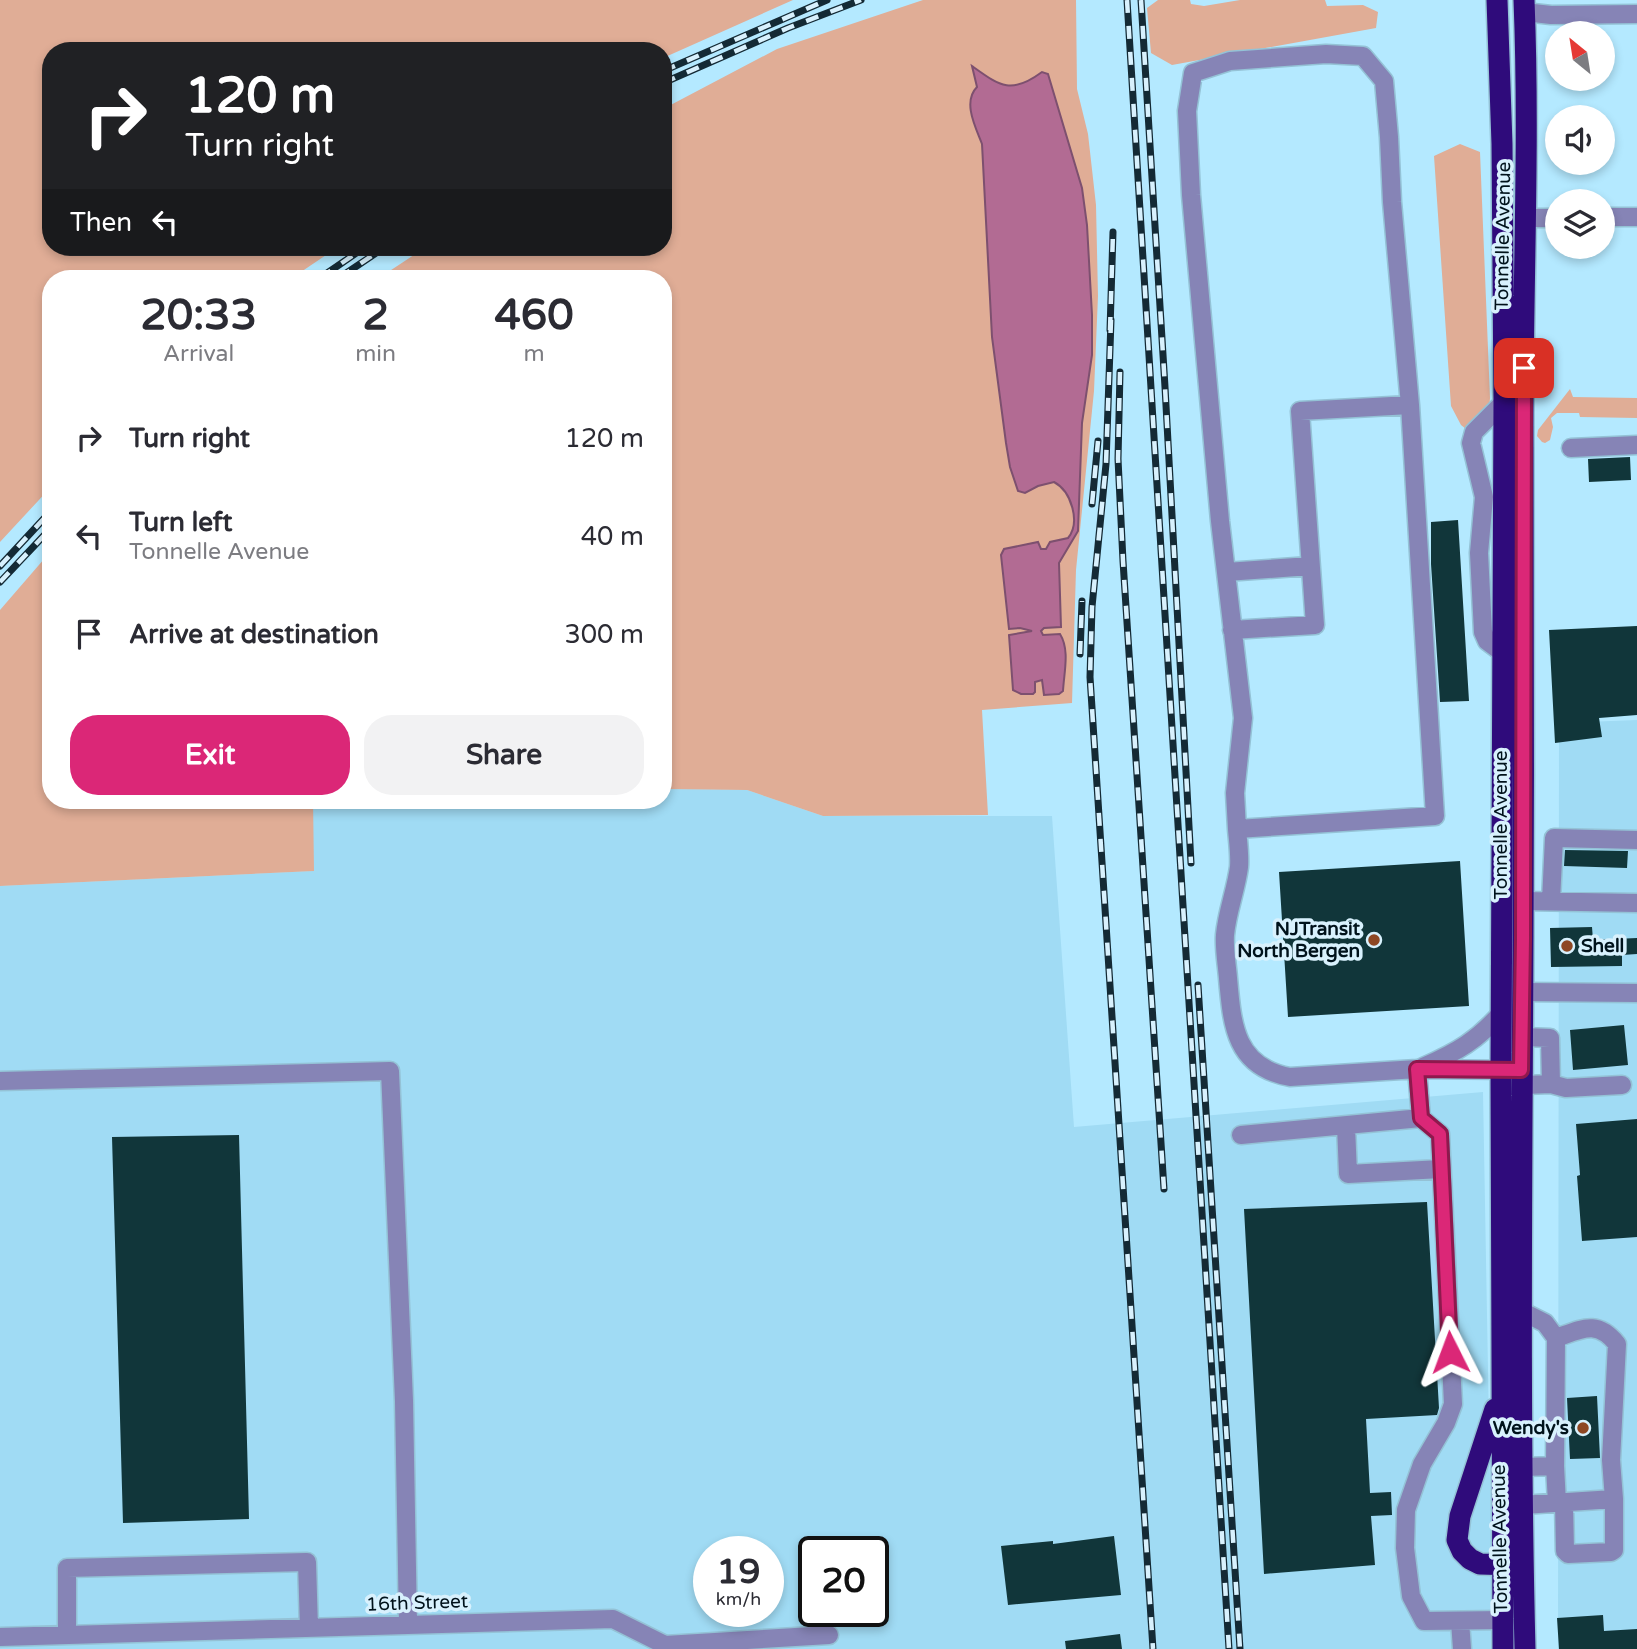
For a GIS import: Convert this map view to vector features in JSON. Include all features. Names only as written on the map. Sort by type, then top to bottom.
[{"type":"highway","name":"Tonnelle Avenue","points":[[1497,0],[1502,144],[1504,402],[1502,1012],[1514,1075],[1521,1311],[1522,1467],[1522,1505],[1502,1620],[1503,1649]]},
{"type":"highway","name":"Tonnelle Avenue","points":[[1524,6],[1527,144],[1523,443],[1522,1037],[1514,1075],[1501,1391],[1512,1565],[1525,1649]]},
{"type":"highway","points":[[1501,1391],[1460,1516],[1457,1540],[1470,1559],[1480,1564],[1512,1565]]},
{"type":"street","points":[[1524,6],[1551,15],[1637,14]]},
{"type":"street","points":[[1237,829],[1435,816],[1410,405],[1384,81],[1363,56],[1338,54],[1230,61],[1194,72],[1187,111],[1191,186],[1226,572],[1243,718],[1235,793],[1237,829],[1239,864],[1225,936],[1231,1015],[1242,1047],[1260,1066],[1290,1077],[1417,1069],[1514,1075],[1566,1088],[1622,1086]]},
{"type":"street","points":[[1615,218],[1637,217]]},
{"type":"street","points":[[1526,218],[1545,218]]},
{"type":"street","points":[[1503,653],[1487,641],[1483,632],[1479,553],[1484,497],[1471,443],[1474,432],[1504,402]]},
{"type":"street","points":[[1232,630],[1315,625],[1300,411],[1410,405]]},
{"type":"street","points":[[1572,448],[1637,445]]},
{"type":"street","points":[[1226,572],[1310,566]]},
{"type":"street","points":[[1551,901],[1554,838],[1637,840]]},
{"type":"street","points":[[1523,901],[1637,903]]},
{"type":"street","points":[[1522,992],[1637,993]]},
{"type":"street","points":[[1417,1069],[1469,1045],[1488,1029],[1502,1012]]},
{"type":"street","points":[[1522,1037],[1550,1038],[1551,1084]]},
{"type":"street","points":[[1417,1069],[1421,1118],[1440,1134],[1453,1404],[1446,1423],[1422,1464],[1406,1510],[1405,1548],[1411,1596],[1424,1621],[1502,1620]]},
{"type":"street","points":[[0,1081],[390,1071],[404,1401],[408,1624]]},
{"type":"street","points":[[1241,1135],[1421,1118]]},
{"type":"street","points":[[1346,1126],[1348,1174],[1441,1170]]},
{"type":"street","points":[[1521,1311],[1545,1323],[1556,1338],[1555,1466],[1565,1551],[1568,1554],[1611,1552],[1614,1550],[1611,1460],[1617,1344],[1607,1332],[1587,1327],[1556,1338]]},
{"type":"street","points":[[1522,1467],[1555,1466]]},
{"type":"street","points":[[1522,1505],[1614,1499]]},
{"type":"street","points":[[67,1635],[67,1568],[307,1562],[309,1628]]},
{"type":"street","name":"16th Street","points":[[0,1637],[67,1635],[123,1641],[309,1628],[613,1619],[664,1645],[829,1635]]},
{"type":"street","points":[[1460,1621],[1462,1649]]},
{"type":"shaded area","points":[[0,0],[793,0],[672,54],[672,42],[42,42],[42,256],[325,256],[304,270],[42,270],[42,497],[0,542]]},
{"type":"shaded area","points":[[923,0],[1076,0],[1077,89],[1088,134],[1096,205],[1098,296],[1094,391],[1076,570],[1072,703],[982,710],[988,815],[823,816],[747,790],[672,789],[672,270],[391,270],[412,256],[672,256],[672,104],[777,49]]},
{"type":"shaded area","points":[[1158,0],[1190,0],[1191,4],[1204,6],[1240,0],[1325,0],[1327,6],[1363,5],[1378,12],[1376,28],[1172,65],[1151,53],[1147,8]]},
{"type":"shaded area","points":[[972,66],[990,79],[1006,85],[1022,84],[1042,72],[1048,74],[1082,188],[1087,225],[1092,355],[1082,423],[1078,531],[1059,563],[1061,627],[1044,628],[1041,631],[1043,635],[1060,634],[1065,647],[1063,691],[1059,694],[1044,695],[1042,680],[1035,682],[1033,694],[1021,694],[1013,690],[1009,635],[1032,631],[1009,629],[1001,555],[1004,549],[1038,542],[1041,549],[1046,549],[1050,542],[1068,538],[1074,524],[1074,516],[1069,499],[1060,486],[1054,482],[1025,493],[1018,491],[1010,467],[992,337],[982,144],[970,107],[977,87]]},
{"type":"shaded area","points":[[1460,144],[1480,152],[1490,398],[1489,409],[1466,429],[1451,406],[1434,156]]},
{"type":"shaded area","points":[[1570,389],[1573,397],[1637,398],[1637,418],[1580,417],[1579,413],[1557,413],[1551,418],[1553,427],[1550,440],[1542,442],[1537,436],[1538,430]]},
{"type":"shaded area","points":[[42,561],[42,809],[313,809],[314,871],[0,886],[0,610]]},
{"type":"shaded area","points":[[1637,720],[1637,1649],[1558,1649],[1559,723]]},
{"type":"shaded area","points":[[672,789],[747,790],[823,816],[1052,816],[1074,1127],[1483,1092],[1493,1649],[0,1649],[0,886],[313,871],[313,809],[672,809]]},
{"type":"building","points":[[1630,457],[1631,480],[1589,482],[1588,459]]},
{"type":"building","points":[[1458,520],[1469,701],[1440,702],[1431,522]]},
{"type":"building","points":[[1637,626],[1637,715],[1599,718],[1602,737],[1555,743],[1549,630]]},
{"type":"building","points":[[1565,850],[1628,851],[1627,868],[1564,866]]},
{"type":"building","name":"NJTransit North Bergen","points":[[1460,861],[1469,1006],[1288,1017],[1279,872]]},
{"type":"building","points":[[1592,927],[1593,940],[1637,938],[1637,954],[1622,955],[1622,966],[1551,967],[1550,928]]},
{"type":"building","points":[[1624,1025],[1628,1065],[1573,1070],[1570,1030]]},
{"type":"building","points":[[1637,1119],[1637,1237],[1582,1241],[1576,1124]]},
{"type":"building","points":[[239,1135],[249,1519],[123,1523],[112,1137]]},
{"type":"building","points":[[1427,1202],[1439,1408],[1437,1415],[1366,1419],[1370,1493],[1391,1492],[1392,1515],[1371,1516],[1375,1565],[1264,1574],[1244,1209]]},
{"type":"building","name":"Wendy's","points":[[1597,1396],[1600,1458],[1570,1459],[1567,1398]]},
{"type":"building","points":[[1114,1536],[1121,1595],[1008,1605],[1001,1546],[1053,1541],[1053,1544]]},
{"type":"building","points":[[1603,1615],[1604,1631],[1637,1629],[1637,1649],[1559,1649],[1557,1618]]},
{"type":"building","points":[[1120,1634],[1122,1649],[1066,1649],[1065,1641]]},
{"type":"railway","points":[[672,67],[827,0]]},
{"type":"railway","points":[[672,79],[788,28],[861,0]]},
{"type":"railway","points":[[1127,0],[1229,1649]]},
{"type":"railway","points":[[1141,0],[1191,863]]},
{"type":"railway","points":[[1110,330],[1113,232]]},
{"type":"railway","points":[[332,270],[352,256]]},
{"type":"railway","points":[[351,270],[372,256]]},
{"type":"railway","points":[[1111,320],[1106,464],[1092,607],[1090,677],[1153,1649]]},
{"type":"railway","points":[[1120,372],[1118,459],[1123,561],[1164,1189]]},
{"type":"railway","points":[[1092,504],[1098,441]]},
{"type":"railway","points":[[0,566],[42,521]]},
{"type":"railway","points":[[0,582],[42,538]]},
{"type":"railway","points":[[1080,654],[1082,601]]},
{"type":"railway","points":[[1198,985],[1240,1649]]},
{"type":"place","name":"NJTransit North Bergen","points":[[1374,940]]},
{"type":"place","name":"Shell","points":[[1567,946]]},
{"type":"place","name":"Wendy's","points":[[1583,1428]]},
{"type":"route","points":[[1450,1352],[1440,1134],[1421,1118],[1417,1069],[1521,1070],[1524,368]]}]
